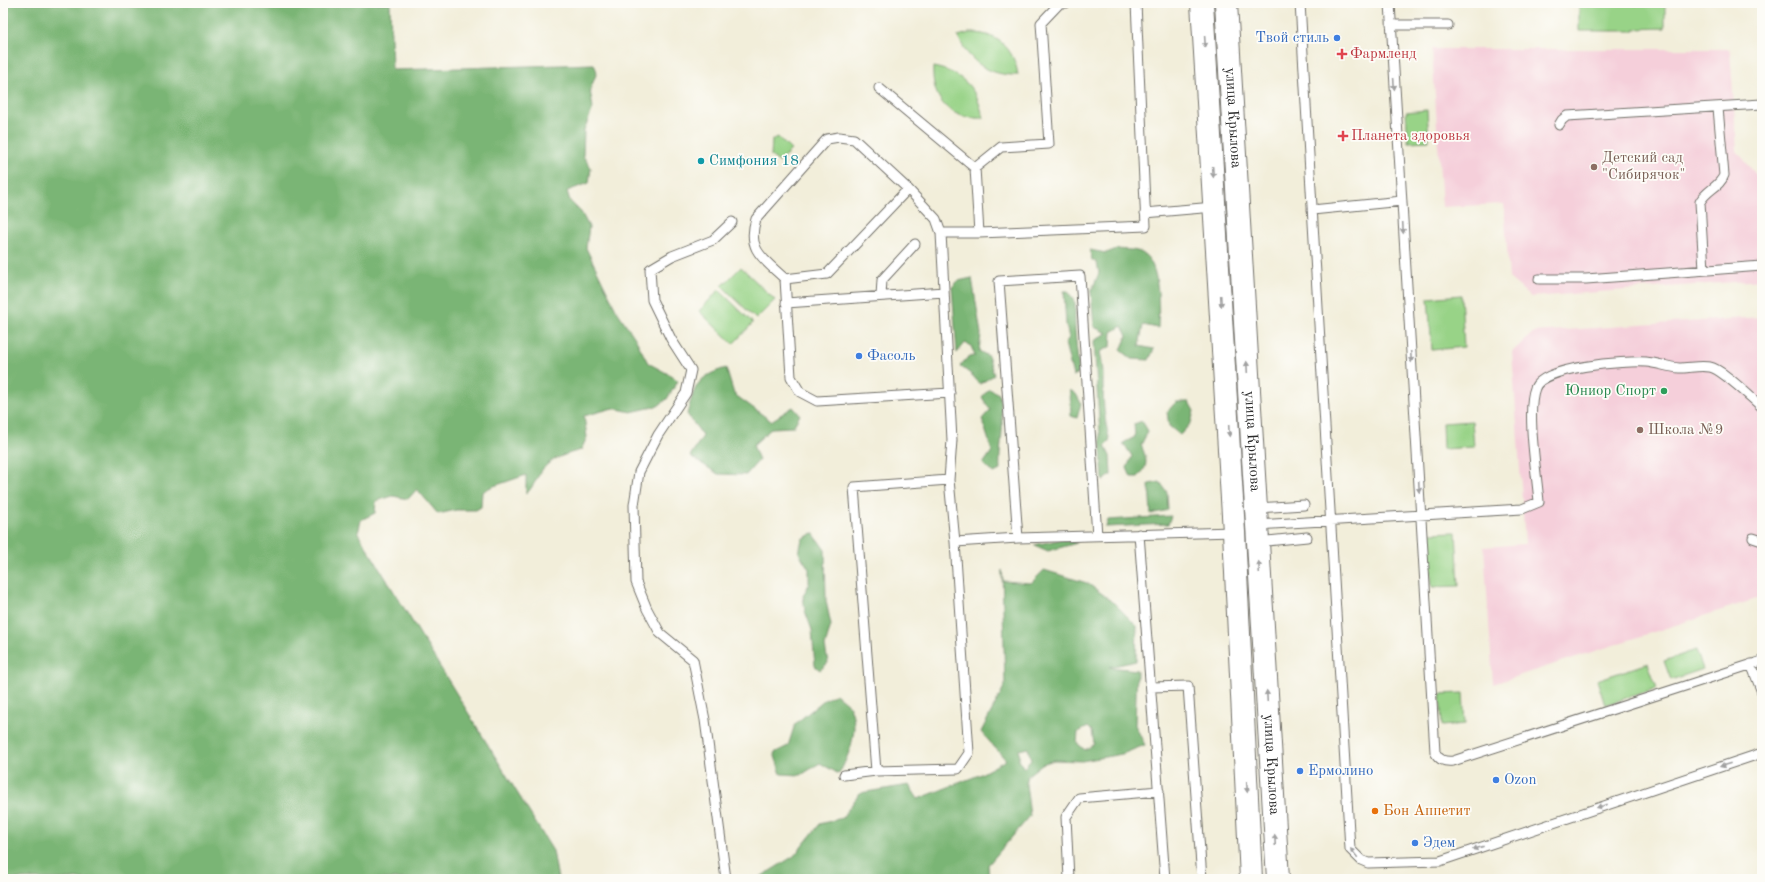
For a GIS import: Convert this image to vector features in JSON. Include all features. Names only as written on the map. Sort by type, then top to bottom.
[{"type":"main road","name":"улица Крылова","points":[[1202,3],[1216,207],[1251,879]]},
{"type":"main road","name":"улица Крылова","points":[[1226,3],[1278,879]]},
{"type":"lane","points":[[975,168],[1001,147],[1049,144],[1041,23],[1060,3],[1066,3]]},
{"type":"lane","points":[[941,233],[979,233],[1146,226],[1136,3]]},
{"type":"lane","points":[[1300,3],[1350,849],[1361,860],[1368,863],[1440,860],[1762,753]]},
{"type":"lane","points":[[1390,3],[1436,752],[1442,760],[1453,761],[1762,661]]},
{"type":"lane","points":[[1391,25],[1448,25]]},
{"type":"lane","points":[[879,88],[975,168],[979,233]]},
{"type":"lane","points":[[1559,125],[1567,116],[1718,108],[1762,104]]},
{"type":"lane","points":[[1704,270],[1700,202],[1703,195],[1721,183],[1724,175],[1718,108]]},
{"type":"lane","points":[[844,775],[876,771],[958,769],[969,753],[955,542],[949,480],[952,440],[950,393],[941,233],[936,219],[908,190],[854,139],[839,136],[827,139],[756,219],[752,232],[757,253],[785,278],[791,377],[800,392],[817,401],[950,393]]},
{"type":"lane","points":[[785,278],[827,274],[908,190]]},
{"type":"lane","points":[[1312,210],[1402,201]]},
{"type":"lane","points":[[1145,213],[1216,207]]},
{"type":"lane","points":[[726,879],[705,720],[693,660],[660,633],[636,582],[634,505],[639,472],[658,435],[686,394],[691,370],[671,339],[652,300],[650,269],[672,256],[713,240],[732,222]]},
{"type":"lane","points":[[881,296],[882,280],[915,244]]},
{"type":"lane","points":[[1539,280],[1762,266]]},
{"type":"lane","points":[[1018,538],[999,281],[1080,276],[1097,536]]},
{"type":"lane","points":[[786,303],[944,292]]},
{"type":"lane","points":[[1256,525],[1522,509],[1539,502],[1531,403],[1535,386],[1543,378],[1578,368],[1612,362],[1647,362],[1679,368],[1709,366],[1722,371],[1734,384],[1762,407]]},
{"type":"lane","points":[[876,771],[854,487],[949,480]]},
{"type":"lane","points":[[1256,525],[1304,505]]},
{"type":"lane","points":[[1256,525],[1307,537]]},
{"type":"lane","points":[[955,542],[1018,538],[1234,532]]},
{"type":"lane","points":[[1139,534],[1160,791],[1165,879]]},
{"type":"lane","points":[[1753,538],[1762,542]]},
{"type":"lane","points":[[1751,664],[1762,692]]},
{"type":"lane","points":[[1151,687],[1188,686],[1202,879]]},
{"type":"lane","points":[[1069,879],[1066,817],[1079,798],[1160,791]]},
{"type":"shaded area","name":"Детский сад \"Сибирячок\"","points":[[1432,49],[1730,49],[1737,151],[1762,182],[1762,280],[1531,297],[1509,278],[1504,204],[1442,207]]},
{"type":"shaded area","name":"Школа №9","points":[[1762,317],[1762,597],[1493,684],[1484,547],[1525,544],[1512,352],[1534,332]]},
{"type":"green space","points":[[3,3],[390,3],[392,70],[594,64],[597,72],[590,90],[593,108],[584,130],[583,156],[591,168],[589,183],[567,191],[570,201],[581,212],[589,227],[586,248],[617,311],[635,338],[648,363],[672,376],[678,381],[667,399],[658,406],[631,412],[613,408],[584,416],[587,437],[581,450],[550,462],[542,470],[526,494],[526,475],[491,487],[482,492],[481,507],[476,510],[456,510],[438,514],[417,489],[408,499],[393,496],[376,501],[375,513],[361,520],[358,533],[553,851],[558,879],[3,879]]},
{"type":"green space","points":[[1579,3],[1634,3],[1634,5],[1665,4],[1665,28],[1634,29],[1634,31],[1579,31]]},
{"type":"green space","points":[[969,33],[987,35],[1002,43],[1012,56],[1018,75],[998,73],[982,66],[974,60],[968,54],[958,36]]},
{"type":"green space","points":[[933,67],[952,73],[973,90],[981,108],[983,118],[961,116],[945,106],[935,89]]},
{"type":"green space","points":[[1427,110],[1429,141],[1408,142],[1406,112]]},
{"type":"green space","points":[[778,137],[791,150],[779,162],[771,156],[772,140]]},
{"type":"green space","points":[[1117,249],[1133,250],[1142,253],[1148,258],[1153,266],[1158,287],[1158,328],[1143,325],[1139,346],[1154,349],[1149,360],[1132,359],[1121,350],[1127,336],[1122,326],[1112,332],[1111,346],[1100,352],[1103,369],[1103,400],[1110,441],[1105,446],[1110,456],[1111,475],[1103,481],[1094,341],[1107,333],[1094,327],[1091,292],[1099,273],[1097,263],[1092,260],[1090,250],[1106,253]]},
{"type":"green space","points":[[741,267],[775,300],[756,319],[722,286]]},
{"type":"green space","points":[[972,278],[981,334],[979,351],[988,356],[994,375],[980,384],[972,375],[960,366],[968,357],[975,356],[971,346],[965,343],[957,353],[952,287],[958,281]]},
{"type":"green space","points":[[719,290],[753,323],[733,344],[699,311]]},
{"type":"green space","points":[[1064,291],[1068,291],[1075,303],[1075,331],[1079,373],[1073,376],[1065,343],[1069,338],[1066,325]]},
{"type":"green space","points":[[1461,295],[1464,347],[1432,350],[1428,298]]},
{"type":"green space","points":[[726,368],[734,394],[771,421],[793,407],[800,415],[793,427],[772,428],[753,445],[759,460],[746,475],[718,474],[690,456],[703,436],[687,414],[692,396],[698,384],[703,379],[716,371]]},
{"type":"green space","points":[[989,389],[999,394],[1002,418],[1000,470],[994,473],[983,464],[992,451],[982,419],[990,410],[982,397]]},
{"type":"green space","points":[[1070,390],[1076,394],[1081,403],[1077,418],[1071,416]]},
{"type":"green space","points":[[1176,402],[1189,402],[1194,411],[1191,423],[1180,435],[1169,426],[1167,412]]},
{"type":"green space","points":[[1142,421],[1148,431],[1141,445],[1145,454],[1146,462],[1142,473],[1138,477],[1131,477],[1127,468],[1132,456],[1123,443],[1135,437],[1134,424]]},
{"type":"green space","points":[[1472,421],[1474,447],[1443,449],[1442,423]]},
{"type":"green space","points":[[1160,482],[1167,492],[1168,510],[1151,514],[1149,484]]},
{"type":"green space","points":[[1171,516],[1168,524],[1106,527],[1108,520]]},
{"type":"green space","points":[[1456,532],[1459,586],[1432,587],[1428,533]]},
{"type":"green space","points":[[813,533],[825,550],[826,601],[831,625],[825,646],[828,663],[820,670],[815,666],[812,630],[805,611],[803,596],[809,584],[809,569],[799,553],[802,539]]},
{"type":"green space","points":[[1062,539],[1077,543],[1048,551],[1034,545]]},
{"type":"green space","points":[[1002,570],[1003,581],[1031,583],[1044,570],[1087,583],[1112,601],[1137,626],[1136,661],[1109,667],[1137,670],[1135,725],[1145,745],[1122,754],[1082,761],[1054,760],[1042,764],[1028,775],[1026,784],[1030,816],[988,865],[989,879],[757,879],[794,856],[820,824],[842,818],[860,793],[909,785],[918,799],[979,775],[1006,760],[981,732],[1005,685]],"holes":[[[1088,727],[1092,731],[1094,744],[1085,750],[1077,743],[1078,732]],[[1028,748],[1031,760],[1024,768],[1019,761],[1019,750]]]},
{"type":"green space","points":[[1696,650],[1703,669],[1671,680],[1664,661]]},
{"type":"green space","points":[[1648,663],[1657,688],[1605,705],[1597,680]]},
{"type":"green space","points":[[1463,693],[1465,724],[1442,726],[1440,694]]},
{"type":"green space","points":[[836,694],[850,707],[854,724],[854,733],[850,750],[839,774],[820,763],[801,775],[781,774],[774,753],[788,746],[795,724],[824,700]]},
{"type":"place","name":"Твой стиль","points":[[1337,38]]},
{"type":"place","name":"Фармленд","points":[[1342,54]]},
{"type":"place","name":"Планета здоровья","points":[[1343,136]]},
{"type":"place","name":"Симфония 18","points":[[701,161]]},
{"type":"place","name":"Детский сад \"Сибирячок\"","points":[[1594,167]]},
{"type":"place","name":"Фасоль","points":[[859,356]]},
{"type":"place","name":"Юниор Спорт","points":[[1664,391]]},
{"type":"place","name":"Школа №9","points":[[1640,430]]},
{"type":"place","name":"Ермолино","points":[[1300,771]]},
{"type":"place","name":"Ozon","points":[[1496,780]]},
{"type":"place","name":"Бон Аппетит","points":[[1375,811]]},
{"type":"place","name":"Эдем","points":[[1415,843]]}]
